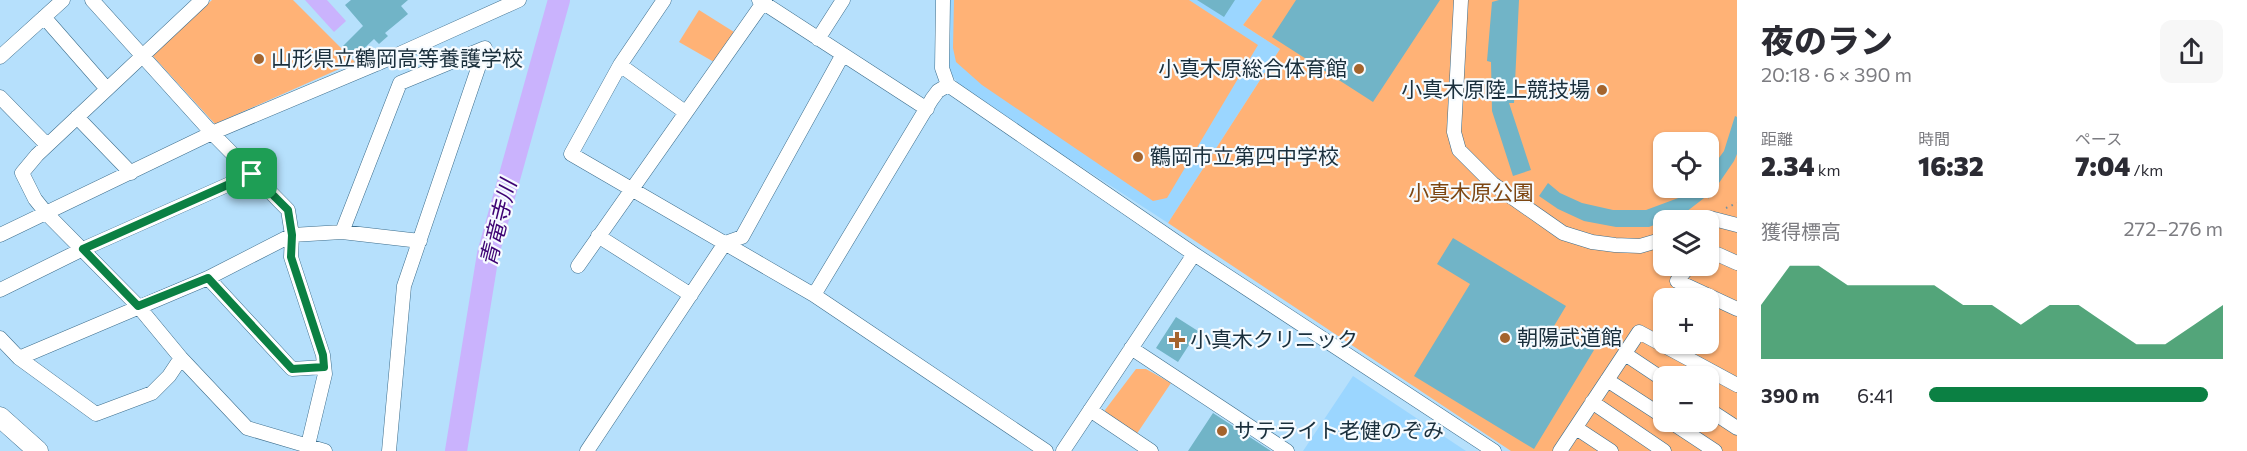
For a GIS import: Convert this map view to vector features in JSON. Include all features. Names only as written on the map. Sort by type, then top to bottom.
[{"type":"highway","points":[[0,417],[38,451]]},
{"type":"street","points":[[0,57],[63,0]]},
{"type":"street","points":[[92,0],[212,133],[288,210],[292,235],[291,257],[323,355],[325,374],[308,445]]},
{"type":"street","points":[[202,0],[47,145],[22,173],[34,199],[47,214],[138,306],[181,358],[247,428],[325,451]]},
{"type":"street","points":[[0,235],[212,133],[388,59],[519,0]]},
{"type":"street","points":[[664,0],[620,65],[571,154],[814,295],[1046,451]]},
{"type":"street","points":[[818,39],[843,0]]},
{"type":"street","points":[[943,0],[942,68],[948,86],[1194,254],[1494,451]]},
{"type":"street","points":[[1461,0],[1454,132],[1459,150],[1492,184],[1563,233],[1592,242],[1615,245],[1640,246],[1653,242]]},
{"type":"street","points":[[578,266],[762,1],[842,56],[927,109]]},
{"type":"street","points":[[44,16],[106,89]]},
{"type":"street","points":[[342,232],[400,83],[485,48],[404,286],[390,451]]},
{"type":"street","points":[[587,451],[725,243],[742,237],[842,56]]},
{"type":"street","points":[[388,59],[400,83]]},
{"type":"street","points":[[620,65],[686,112]]},
{"type":"street","points":[[814,295],[938,91],[948,86]]},
{"type":"street","points":[[0,97],[47,145]]},
{"type":"street","points":[[77,117],[131,173]]},
{"type":"street","points":[[0,290],[83,249],[252,174]]},
{"type":"street","points":[[1719,220],[1737,225]]},
{"type":"street","points":[[19,358],[208,278],[292,235],[342,232],[420,241]]},
{"type":"street","points":[[598,236],[691,295]]},
{"type":"street","points":[[1063,451],[1194,254]]},
{"type":"street","points":[[1719,255],[1737,263]]},
{"type":"street","points":[[1681,276],[1677,281],[1737,309]]},
{"type":"street","points":[[208,278],[292,369],[324,367]]},
{"type":"street","points":[[1560,451],[1639,332],[1737,385]]},
{"type":"street","points":[[0,338],[19,358],[96,414],[152,393],[169,376],[181,358]]},
{"type":"street","points":[[1131,348],[1287,451]]},
{"type":"street","points":[[1624,354],[1653,373]]},
{"type":"street","points":[[1607,380],[1653,410]]},
{"type":"street","points":[[1592,402],[1664,451]]},
{"type":"street","points":[[1090,410],[1151,451]]},
{"type":"street","points":[[1719,417],[1737,428]]},
{"type":"street","points":[[1575,428],[1611,451]]},
{"type":"street","points":[[1686,432],[1715,451]]},
{"type":"shaded area","points":[[305,0],[327,0],[346,21],[334,32]]},
{"type":"shaded area","name":"鶴岡市立第四中学校","points":[[947,0],[1262,0],[1243,25],[1280,49],[1168,223],[963,90],[952,75],[949,66]]},
{"type":"shaded area","points":[[1353,376],[1466,451],[1303,451]]},
{"type":"green space","name":"山形県立鶴岡高等養護学校","points":[[212,0],[293,0],[355,62],[215,124],[152,55]]},
{"type":"green space","name":"鶴岡市立第四中学校","points":[[954,0],[1189,0],[1258,45],[1167,198],[1153,201],[982,85],[956,62],[953,48]]},
{"type":"green space","name":"小真木原公園","points":[[1262,0],[1737,0],[1737,451],[1511,451],[1168,223],[1280,49],[1243,25]]},
{"type":"green space","points":[[699,10],[734,32],[714,62],[679,42]]},
{"type":"green space","points":[[1136,369],[1146,369],[1171,383],[1136,435],[1107,417],[1105,410]]},
{"type":"building","points":[[351,0],[408,0],[401,6],[408,14],[385,33],[388,36],[379,44],[374,39],[354,58],[343,46],[363,26],[345,5]]},
{"type":"building","points":[[1197,0],[1235,0],[1224,17]]},
{"type":"building","name":"小真木原総合体育館","points":[[1296,0],[1440,0],[1373,102],[1272,37]]},
{"type":"building","points":[[1519,0],[1514,103],[1509,103],[1531,170],[1513,176],[1492,111],[1491,62],[1487,61],[1492,2]]},
{"type":"building","points":[[1735,116],[1737,117],[1737,154],[1719,183],[1719,158],[1724,151]]},
{"type":"building","points":[[1548,183],[1560,193],[1582,203],[1613,210],[1646,210],[1678,198],[1704,198],[1689,210],[1653,210],[1653,225],[1649,227],[1616,227],[1584,221],[1558,209],[1539,196]]},
{"type":"building","name":"朝陽武道館","points":[[1453,238],[1566,306],[1554,326],[1594,350],[1534,449],[1414,376],[1470,284],[1437,264]]},
{"type":"building","name":"小真木クリニック","points":[[1176,317],[1198,331],[1178,362],[1156,348]]},
{"type":"building","name":"サテライト老健のぞみ","points":[[1213,413],[1271,451],[1188,451]]},
{"type":"waterway","name":"青竜寺川","points":[[456,451],[488,254],[559,0]]},
{"type":"place","name":"山形県立鶴岡高等養護学校","points":[[259,59]]},
{"type":"place","name":"小真木原総合体育館","points":[[1359,69]]},
{"type":"place","name":"小真木原陸上競技場","points":[[1602,90]]},
{"type":"place","name":"鶴岡市立第四中学校","points":[[1138,157]]},
{"type":"place","name":"朝陽武道館","points":[[1505,338]]},
{"type":"place","name":"小真木クリニック","points":[[1177,340]]},
{"type":"place","name":"サテライト老健のぞみ","points":[[1222,431]]},
{"type":"route","points":[[252,174],[288,210],[292,235],[291,257],[323,355],[324,367],[292,369],[208,278],[138,306],[83,249],[252,174]]}]
